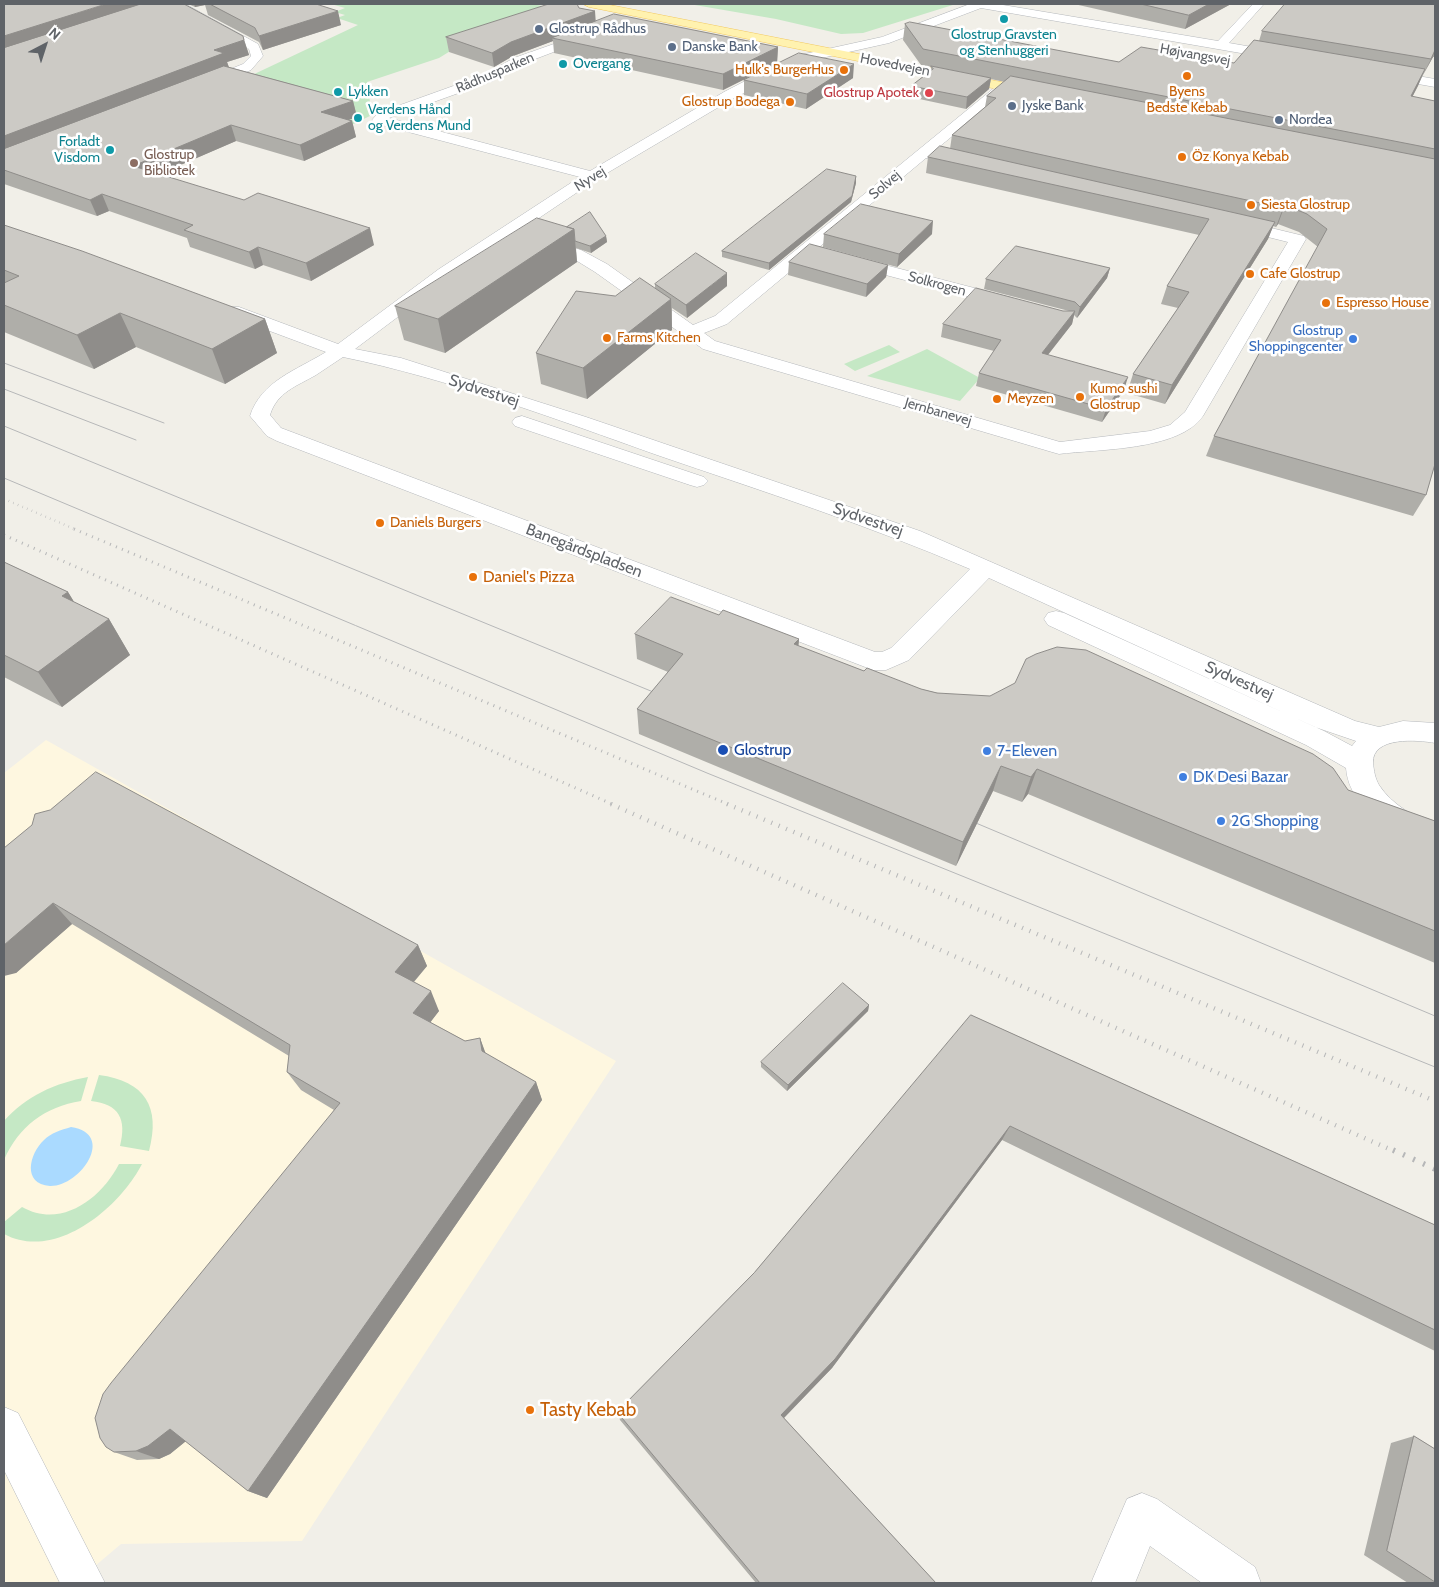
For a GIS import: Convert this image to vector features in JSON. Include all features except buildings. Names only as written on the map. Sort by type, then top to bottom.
[{"type":"main road","name":"Hovedvejen","points":[[589,4],[1004,87],[1049,90],[860,46],[640,4]]},
{"type":"street","points":[[177,4],[254,47],[257,56],[247,67],[193,89]]},
{"type":"street","name":"Nyvej","points":[[340,351],[445,273],[506,232],[592,176],[753,82],[788,65],[829,52],[896,36],[980,4]]},
{"type":"street","name":"Højvangsvej","points":[[980,4],[1298,59]]},
{"type":"street","points":[[1220,46],[1259,4]]},
{"type":"street","points":[[194,13],[210,8]]},
{"type":"street","name":"Højvangsvej","points":[[1066,20],[1092,28],[1106,38],[1116,31],[1140,32]]},
{"type":"street","name":"Rådhusparken","points":[[592,176],[381,121],[379,118],[488,78],[518,61],[597,31]]},
{"type":"street","points":[[1375,73],[1435,83]]},
{"type":"street","name":"Solvej","points":[[692,332],[721,320],[1004,87]]},
{"type":"street","points":[[923,153],[980,166]]},
{"type":"street","name":"Jernbanevej","points":[[506,232],[583,258],[709,345],[1059,448],[1152,437],[1177,429],[1193,416],[1298,239],[1216,220]]},
{"type":"street","name":"Solkrogen","points":[[808,250],[1020,306]]},
{"type":"street","name":"Sydvestvej","points":[[218,305],[340,351],[378,373],[879,543],[980,574],[1324,720],[1352,730],[1378,736]]},
{"type":"street","name":"Banegårdspladsen","points":[[340,351],[309,371],[288,381],[272,393],[263,406],[260,416],[274,432],[860,658],[886,661],[900,654],[980,574]]},
{"type":"street","name":"Sydvestvej","points":[[980,574],[1315,738],[1360,762]]},
{"type":"street","points":[[1435,733],[1410,729],[1392,731],[1378,736],[1367,744],[1360,756],[1359,769],[1363,781],[1380,805],[1402,823],[1435,838]]},
{"type":"street","points":[[4,1427],[84,1583]]},
{"type":"street","points":[[1113,1583],[1142,1514],[1239,1583]]},
{"type":"shaded area","points":[[46,740],[616,1061],[302,1541],[121,1544],[75,1583],[4,1583],[4,773]]},
{"type":"green space","points":[[331,4],[532,4],[562,10],[452,50],[439,58],[367,82],[372,115],[345,128],[248,77],[358,25],[337,18],[345,15],[335,12],[345,8]]},
{"type":"green space","points":[[689,4],[956,4],[863,33],[841,34],[776,19]]},
{"type":"green space","points":[[889,345],[900,352],[855,371],[844,364]]},
{"type":"green space","points":[[927,349],[980,378],[960,401],[867,376]]},
{"type":"green space","points":[[99,1075],[128,1083],[146,1099],[151,1109],[153,1121],[149,1151],[120,1146],[122,1128],[119,1115],[108,1106],[91,1101]]},
{"type":"green space","points":[[88,1077],[81,1101],[56,1108],[35,1120],[17,1137],[4,1160],[4,1121],[13,1112],[42,1092],[64,1083]]},
{"type":"green space","points":[[119,1164],[142,1164],[132,1181],[118,1197],[84,1226],[65,1235],[44,1241],[24,1241],[4,1234],[4,1222],[22,1207],[37,1213],[51,1214],[65,1212],[78,1207],[102,1189]]},
{"type":"water","points":[[71,1127],[85,1132],[91,1139],[92,1149],[89,1160],[82,1170],[61,1184],[50,1186],[41,1184],[35,1180],[32,1174],[32,1160],[35,1153],[47,1138],[56,1132]]},
{"type":"tram line","points":[[4,363],[164,423]]},
{"type":"tram line","points":[[4,389],[136,440]]},
{"type":"tram line","points":[[4,426],[663,696]]},
{"type":"tram line","points":[[4,478],[707,773],[1435,1067]]},
{"type":"tram line","points":[[964,818],[1435,1016]]},
{"type":"railway","points":[[4,499],[77,530]]},
{"type":"railway","points":[[74,529],[730,805]]},
{"type":"railway","points":[[4,535],[614,805]]},
{"type":"railway","points":[[611,804],[1396,1152]]},
{"type":"railway","points":[[727,804],[1435,1101]]},
{"type":"railway","points":[[1393,1150],[1435,1169]]},
{"type":"place","name":"Glostrup Gravsten og Stenhuggeri","points":[[1004,19]]},
{"type":"place","name":"Glostrup Rådhus","points":[[539,29]]},
{"type":"place","name":"Danske Bank","points":[[672,47]]},
{"type":"place","name":"Overgang","points":[[563,64]]},
{"type":"place","name":"Hulk's BurgerHus","points":[[844,70]]},
{"type":"place","name":"Byens Bedste Kebab","points":[[1187,76]]},
{"type":"place","name":"Lykken","points":[[338,92]]},
{"type":"place","name":"Glostrup Apotek","points":[[929,93]]},
{"type":"place","name":"Glostrup Bodega","points":[[790,102]]},
{"type":"place","name":"Jyske Bank","points":[[1012,106]]},
{"type":"place","name":"Verdens Hånd og Verdens Mund","points":[[358,118]]},
{"type":"place","name":"Nordea","points":[[1279,120]]},
{"type":"place","name":"Forladt Visdom","points":[[110,150]]},
{"type":"place","name":"Öz Konya Kebab","points":[[1182,157]]},
{"type":"place","name":"Glostrup Bibliotek","points":[[134,163]]},
{"type":"place","name":"Siesta Glostrup","points":[[1251,205]]},
{"type":"place","name":"Cafe Glostrup","points":[[1250,274]]},
{"type":"place","name":"Espresso House","points":[[1326,303]]},
{"type":"place","name":"Farms Kitchen","points":[[607,338]]},
{"type":"place","name":"Glostrup Shoppingcenter","points":[[1353,339]]},
{"type":"place","name":"Kumo sushi Glostrup","points":[[1080,397]]},
{"type":"place","name":"Meyzen","points":[[997,399]]},
{"type":"place","name":"Daniels Burgers","points":[[380,523]]},
{"type":"place","name":"Daniel's Pizza","points":[[473,577]]},
{"type":"place","name":"Glostrup","points":[[723,750]]},
{"type":"place","name":"7-Eleven","points":[[987,751]]},
{"type":"place","name":"DK Desi Bazar","points":[[1183,777]]},
{"type":"place","name":"2G Shopping","points":[[1221,821]]},
{"type":"place","name":"Tasty Kebab","points":[[530,1410]]}]
